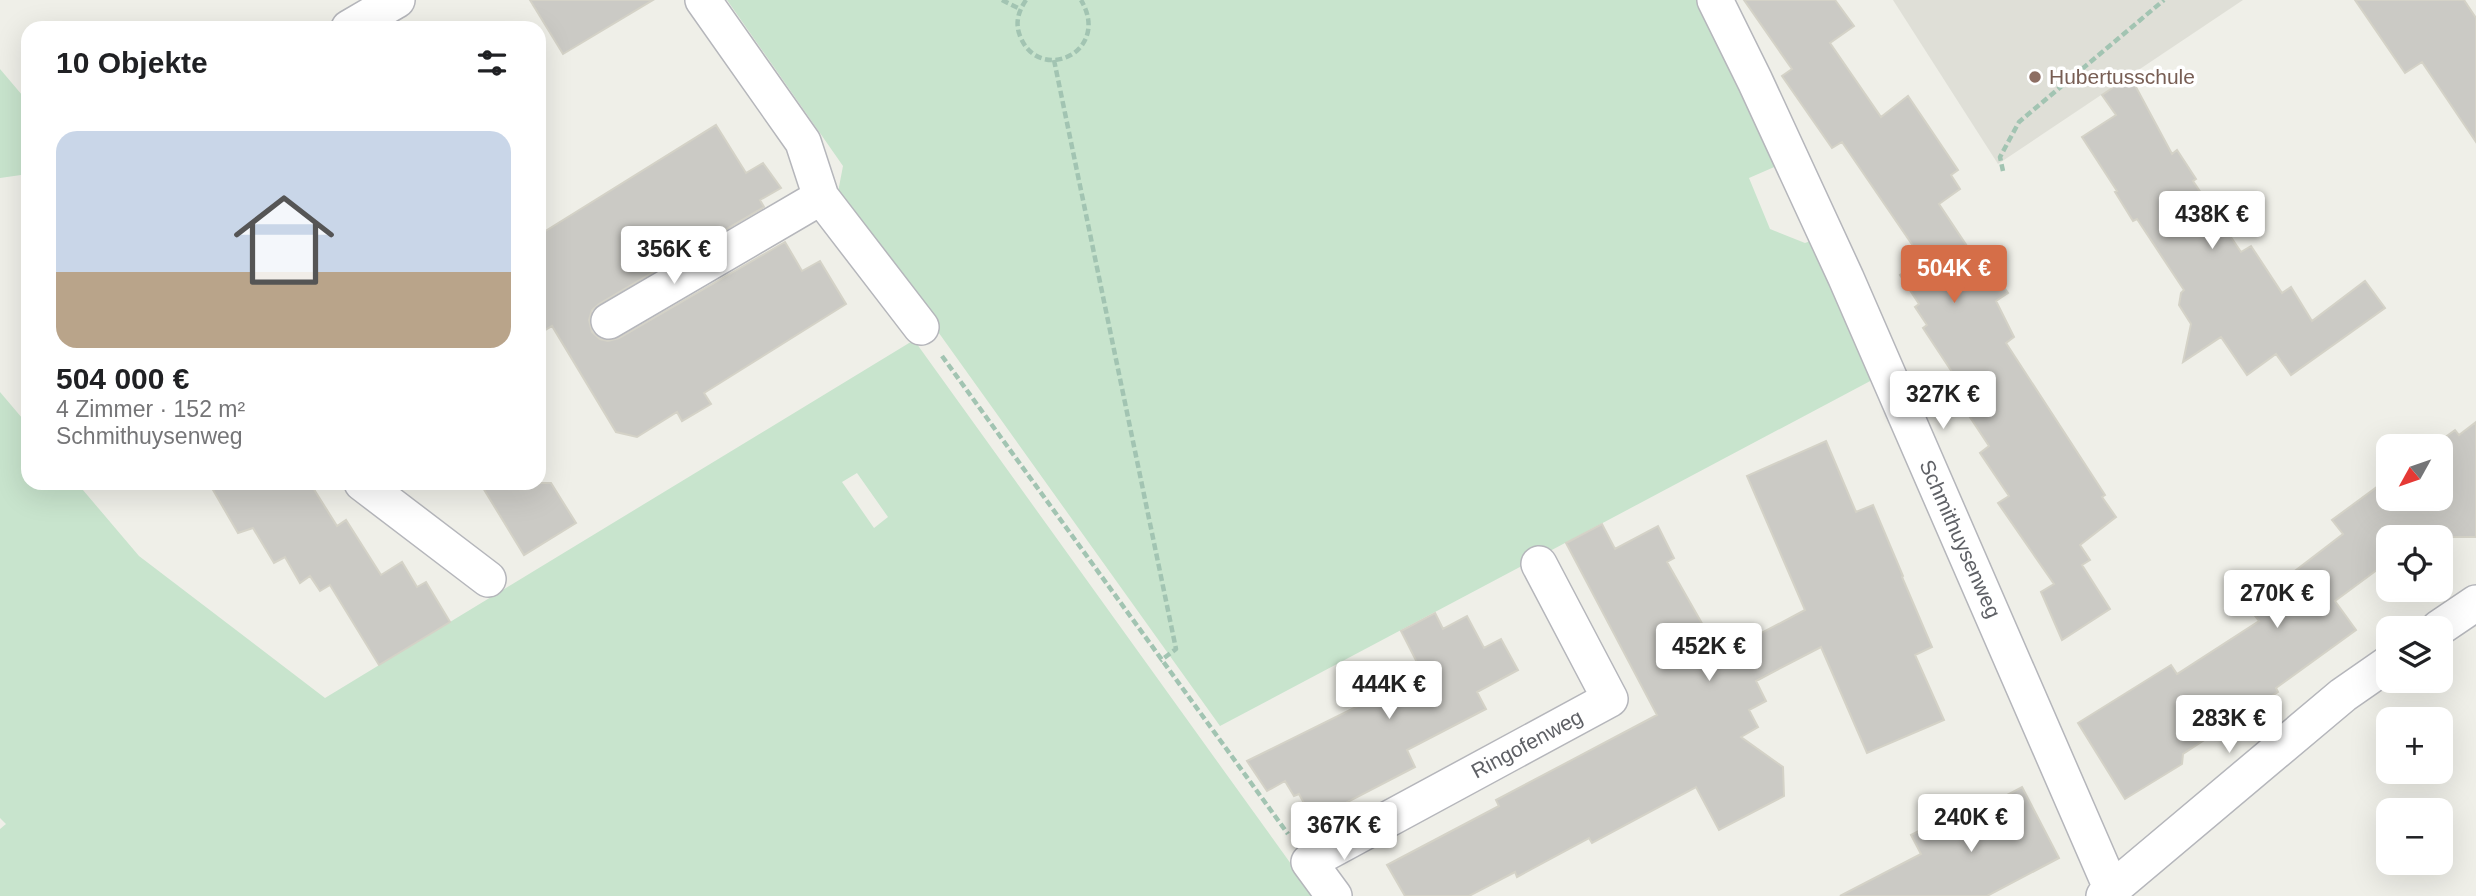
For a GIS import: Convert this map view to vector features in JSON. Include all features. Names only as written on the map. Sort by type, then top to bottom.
[{"type":"street","points":[[361,21],[397,0]]},
{"type":"street","points":[[703,0],[803,142],[821,197],[921,327]]},
{"type":"street","name":"Schmithuysenweg","points":[[1715,0],[1846,278],[2108,893]]},
{"type":"street","points":[[609,321],[821,197]]},
{"type":"street","points":[[371,490],[488,579]]},
{"type":"street","name":"Ringofenweg","points":[[1309,862],[1610,699],[1539,564]]},
{"type":"street","points":[[2453,619],[2476,603]]},
{"type":"street","points":[[2108,893],[2343,695],[2376,672]]},
{"type":"street","points":[[1309,862],[1334,896]]},
{"type":"path","points":[[1002,0],[1020,9]]},
{"type":"path","points":[[1026,0],[1017,21],[1023,44],[1032,53],[1054,60],[1066,58],[1084,43],[1090,21],[1081,0]]},
{"type":"path","points":[[2003,171],[2000,157],[2019,122],[2164,0]]},
{"type":"path","points":[[1054,60],[1176,649],[1160,661]]},
{"type":"path","points":[[921,327],[1160,661],[1309,862]]},
{"type":"shaded area","name":"Hubertusschule","points":[[1893,0],[2243,0],[1998,164]]},
{"type":"green space","points":[[727,0],[1701,0],[1781,164],[1749,178],[1770,229],[1805,243],[1813,240],[1874,379],[1220,726],[838,192],[843,166]]},
{"type":"green space","points":[[0,69],[21,94],[21,175],[0,178]]},
{"type":"green space","points":[[914,340],[1314,896],[0,896],[0,829],[6,824],[0,818],[0,392],[21,417],[21,490],[83,490],[139,556],[325,698]],"holes":[[[857,473],[888,517],[874,528],[842,482]]]},
{"type":"building","points":[[530,0],[653,0],[563,54],[546,26],[546,21],[543,21]]},
{"type":"building","points":[[1744,0],[1835,0],[1854,26],[1830,43],[1881,117],[1908,96],[1958,170],[1951,175],[1960,189],[1939,204],[1979,264],[1985,260],[2008,293],[1996,301],[2014,337],[2006,343],[2105,495],[2102,497],[2116,517],[2080,545],[2090,560],[2082,565],[2110,609],[2062,640],[2041,592],[2054,584],[1998,503],[2009,496],[1980,453],[1989,446],[1958,399],[1961,397],[1949,379],[1954,375],[1923,328],[1927,325],[1915,307],[1919,304],[1900,275],[1922,259],[1842,142],[1832,148],[1782,76],[1792,69]]},
{"type":"building","points":[[2355,0],[2464,0],[2476,18],[2476,142],[2422,62],[2405,73]]},
{"type":"building","points":[[2130,76],[2172,154],[2177,150],[2196,179],[2193,181],[2241,252],[2251,246],[2282,293],[2291,287],[2312,321],[2365,281],[2385,308],[2291,375],[2276,354],[2247,375],[2221,337],[2183,362],[2191,324],[2179,305],[2184,290],[2137,219],[2133,221],[2082,137],[2116,115],[2102,95]]},
{"type":"building","points":[[716,125],[746,173],[763,163],[781,188],[760,200],[764,207],[599,304],[592,310],[589,320],[592,332],[600,339],[608,341],[619,338],[785,242],[802,271],[820,261],[846,304],[704,393],[711,404],[682,421],[677,412],[637,437],[616,432],[552,326],[546,330],[546,231]]},
{"type":"building","points":[[2476,422],[2476,537],[2453,537],[2453,525],[2376,525],[2376,571],[2335,601],[2356,630],[2276,688],[2278,692],[2183,754],[2182,764],[2125,799],[2078,723],[2171,665],[2177,674],[2259,621],[2248,607],[2343,534],[2332,520],[2376,488],[2376,511],[2454,511],[2454,434],[2450,434],[2455,430],[2459,435]]},
{"type":"building","points":[[1826,441],[1856,512],[1873,505],[1932,647],[1915,655],[1944,720],[1867,753],[1821,647],[1756,681],[1766,701],[1749,710],[1758,727],[1741,737],[1783,767],[1784,796],[1719,830],[1696,787],[1592,843],[1589,838],[1517,877],[1515,872],[1469,896],[1405,896],[1387,865],[1499,806],[1496,800],[1657,715],[1566,543],[1602,524],[1615,549],[1658,526],[1674,558],[1667,562],[1720,655],[1805,610],[1747,476]]},
{"type":"building","points":[[546,483],[551,483],[576,523],[524,555],[484,490],[546,490]]},
{"type":"building","points":[[213,490],[314,490],[337,526],[346,520],[381,575],[402,562],[417,587],[426,582],[450,622],[379,665],[330,585],[320,591],[310,576],[300,583],[285,557],[274,563],[253,528],[238,533]]},
{"type":"building","points":[[1435,613],[1443,629],[1467,616],[1484,648],[1501,639],[1518,670],[1477,692],[1486,709],[1407,750],[1415,767],[1313,820],[1299,794],[1294,796],[1285,781],[1267,791],[1247,761],[1372,699],[1383,703],[1426,680],[1401,631]]},
{"type":"building","points":[[2022,787],[2059,858],[1987,896],[1840,896],[1921,854],[1911,835],[1948,816],[1952,824]]},
{"type":"place","name":"Hubertusschule","points":[[2035,77]]}]
